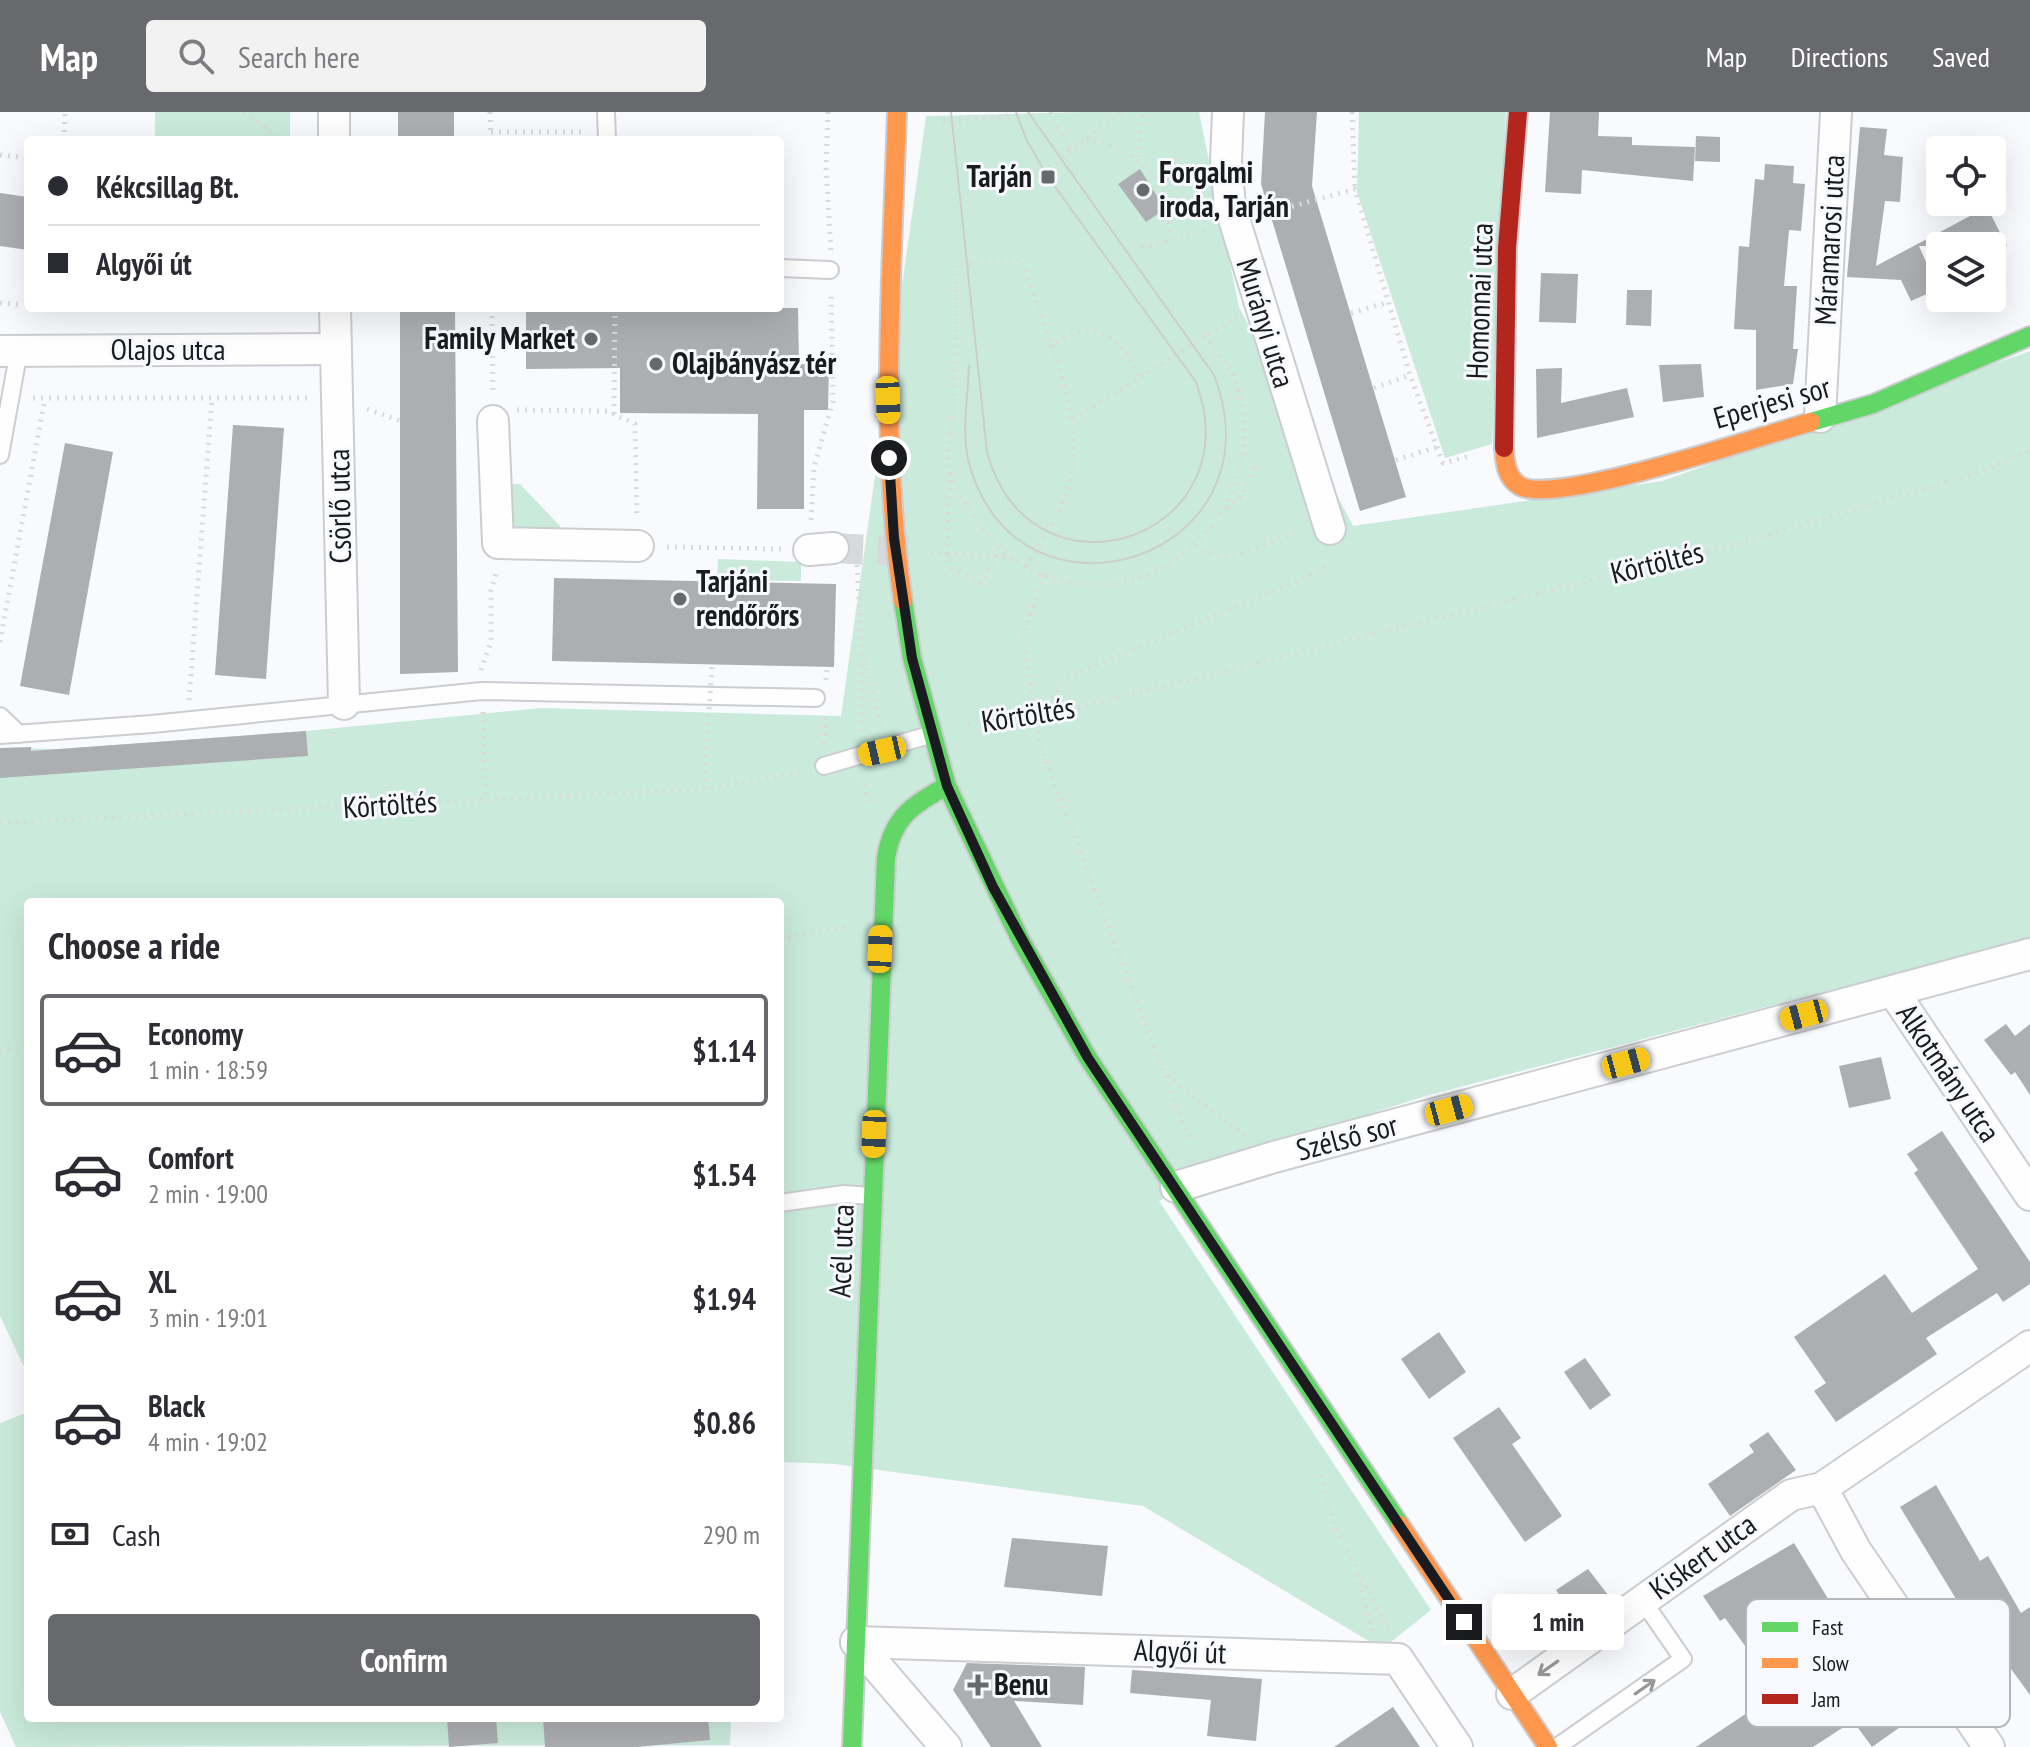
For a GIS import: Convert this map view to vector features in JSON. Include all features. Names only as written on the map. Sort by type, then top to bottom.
[{"type":"street","points":[[334,112],[334,136]]},
{"type":"street","points":[[897,112],[888,400],[890,486],[904,615],[947,786],[1035,965],[1088,1058],[1190,1183],[1548,1747]]},
{"type":"street","name":"Murányi utca","points":[[1228,112],[1226,162],[1235,222],[1329,525]]},
{"type":"street","name":"Homonnai utca","points":[[1518,112],[1507,248],[1504,445],[1505,469],[1520,486]]},
{"type":"street","name":"Máramarosi utca","points":[[1820,417],[1836,112]]},
{"type":"street","name":"Csörlő utca","points":[[335,312],[344,704]]},
{"type":"street","name":"Eperjesi sor","points":[[1520,486],[1552,491],[1594,483],[1873,404],[2030,336]]},
{"type":"street","name":"Olajos utca","points":[[10,350],[335,349]]},
{"type":"street","points":[[493,415],[498,543],[638,546]]},
{"type":"street","name":"Acél utca","points":[[852,1747],[881,918],[889,837],[896,819],[910,805],[947,786]]},
{"type":"street","name":"Szélső sor","points":[[1190,1183],[1274,1157],[2030,954]]},
{"type":"street","name":"Alkotmány utca","points":[[1893,991],[2030,1195]]},
{"type":"street","name":"Kiskert utca","points":[[1512,1694],[1791,1495],[1822,1488],[2030,1346]]},
{"type":"street","points":[[1822,1488],[1856,1551],[1889,1599]]},
{"type":"street","points":[[856,1642],[946,1747]]},
{"type":"street","name":"Algyői út","points":[[856,1642],[1389,1659]]},
{"type":"street","points":[[1389,1659],[1457,1747]]},
{"type":"street","points":[[1975,1727],[1989,1747]]},
{"type":"lane","points":[[606,112],[607,136]]},
{"type":"lane","points":[[784,268],[830,270]]},
{"type":"lane","points":[[0,455],[10,399],[10,350]]},
{"type":"lane","points":[[0,735],[187,721],[482,691],[816,698]]},
{"type":"lane","points":[[0,716],[19,734]]},
{"type":"lane","points":[[824,766],[932,733]]},
{"type":"lane","points":[[784,1202],[844,1194],[872,1196]]},
{"type":"lane","points":[[1557,1747],[1683,1659],[1643,1601]]},
{"type":"path","points":[[64,136],[65,112]]},
{"type":"path","points":[[244,112],[276,136]]},
{"type":"path","points":[[490,112],[491,136]]},
{"type":"path","points":[[492,312],[493,415],[607,411],[635,424],[638,546],[821,549],[814,467],[833,401],[828,112]]},
{"type":"path","points":[[1050,112],[1070,150]]},
{"type":"path","points":[[1015,185],[1031,182],[1121,112]]},
{"type":"path","points":[[1138,158],[1142,112]]},
{"type":"path","points":[[1352,112],[1355,189],[1410,375],[1443,463],[1504,445]]},
{"type":"path","points":[[943,122],[1009,114]]},
{"type":"path","points":[[491,132],[607,136]]},
{"type":"path","points":[[1086,140],[1120,148],[1138,158],[1159,182],[1168,210],[1168,239]]},
{"type":"path","points":[[0,155],[24,158]]},
{"type":"path","points":[[1159,182],[1190,165]]},
{"type":"path","points":[[1142,248],[1355,189]]},
{"type":"path","points":[[996,555],[981,583],[977,583],[952,568],[947,554],[957,264],[1022,260],[1073,419],[1070,483],[1060,511],[1026,566]]},
{"type":"path","points":[[1351,313],[1389,302]]},
{"type":"path","points":[[0,303],[24,305]]},
{"type":"path","points":[[614,414],[615,312]]},
{"type":"path","points":[[1073,419],[1231,321]]},
{"type":"path","points":[[1050,347],[1071,333],[1091,330],[1110,335],[1123,346],[1139,378]]},
{"type":"path","points":[[1205,335],[1233,375],[1245,425],[1243,462],[1226,509]]},
{"type":"path","points":[[1374,388],[1410,375]]},
{"type":"path","points":[[0,642],[45,398]]},
{"type":"path","points":[[187,721],[212,398]]},
{"type":"path","points":[[10,399],[320,398]]},
{"type":"path","points":[[1396,460],[1437,447]]},
{"type":"path","name":"Körtöltés","points":[[932,733],[988,719],[1036,718],[1759,538],[1977,473],[2030,450]]},
{"type":"path","points":[[950,470],[978,523],[1014,558],[1043,575],[1077,583],[1114,584],[1167,566],[1195,546],[1226,509],[1242,496],[1254,469],[1261,467]]},
{"type":"path","points":[[1036,718],[1061,686],[1077,673],[1321,570],[1333,547],[1329,525],[1225,558],[1205,554],[1195,546]]},
{"type":"path","points":[[486,799],[481,668],[491,642],[491,591],[497,573],[498,543]]},
{"type":"path","points":[[919,552],[1014,558]]},
{"type":"path","points":[[1043,575],[1023,637],[1040,745],[1166,1075],[1190,1183]]},
{"type":"path","points":[[704,789],[712,665]]},
{"type":"path","name":"Körtöltés","points":[[0,823],[349,809],[704,789],[793,776],[824,766]]},
{"type":"path","points":[[784,938],[881,918]]},
{"type":"path","points":[[0,1051],[24,1045]]},
{"type":"path","points":[[1166,1075],[1274,1157]]},
{"type":"path","points":[[1355,1571],[1384,1615],[1389,1659],[1355,1571]]},
{"type":"green space","points":[[155,112],[290,112],[290,136],[155,136]]},
{"type":"green space","points":[[1199,112],[1239,307],[1353,526],[1662,481],[2030,351],[2030,938],[1429,1095],[1271,1145],[1159,1201],[1431,1610],[1382,1649],[1143,1506],[835,1464],[784,1462],[784,898],[24,898],[24,1367],[0,1316],[0,748],[60,749],[306,731],[541,708],[841,716],[926,116]]},
{"type":"green space","points":[[1359,112],[1506,112],[1492,444],[1445,458],[1357,192]]},
{"type":"green space","points":[[512,484],[520,484],[560,526],[560,534],[511,533]]},
{"type":"green space","points":[[718,559],[801,562],[801,581],[717,580]]},
{"type":"green space","points":[[24,1414],[24,1722],[731,1722],[730,1745],[16,1747],[0,1712],[0,1423]]},
{"type":"building","points":[[398,112],[454,112],[454,136],[398,136]]},
{"type":"building","points":[[1265,112],[1317,112],[1312,186],[1406,497],[1360,511],[1261,184]]},
{"type":"building","points":[[1550,112],[1599,112],[1598,136],[1632,137],[1632,145],[1695,147],[1693,181],[1582,170],[1581,194],[1545,192]]},
{"type":"building","points":[[1860,127],[1887,129],[1884,155],[1903,157],[1900,202],[1885,201],[1876,266],[1926,239],[1926,246],[1919,246],[1926,262],[1926,294],[1911,301],[1901,280],[1847,277]]},
{"type":"building","points":[[1696,136],[1720,137],[1720,162],[1695,161]]},
{"type":"building","points":[[1765,164],[1794,166],[1793,183],[1805,184],[1801,231],[1789,230],[1784,286],[1797,286],[1793,349],[1798,349],[1793,384],[1756,390],[1756,330],[1734,329],[1739,246],[1749,247],[1755,179],[1764,180]]},
{"type":"building","name":"Forgalmi iroda, Tarján","points":[[1140,169],[1165,209],[1146,222],[1118,184]]},
{"type":"building","points":[[0,193],[24,196],[24,249],[0,246]]},
{"type":"building","points":[[1970,216],[1992,216],[2000,232],[1940,232]]},
{"type":"building","points":[[1541,273],[1578,274],[1576,323],[1539,322]]},
{"type":"building","points":[[1627,290],[1652,290],[1651,326],[1626,325]]},
{"type":"building","points":[[784,308],[798,308],[799,364],[829,365],[828,410],[804,410],[804,509],[757,509],[758,414],[620,413],[620,368],[526,369],[526,312],[784,312]]},
{"type":"building","points":[[400,312],[455,312],[458,672],[400,674]]},
{"type":"building","points":[[1701,364],[1704,397],[1663,402],[1659,365]]},
{"type":"building","points":[[1562,368],[1561,403],[1627,388],[1634,417],[1537,438],[1536,369]]},
{"type":"building","points":[[233,425],[284,428],[266,679],[215,675]]},
{"type":"building","points":[[65,443],[113,452],[69,695],[20,686]]},
{"type":"building","points":[[554,578],[836,584],[834,667],[552,661]]},
{"type":"building","points":[[306,731],[308,756],[0,778],[0,748],[31,747],[31,751]]},
{"type":"building","points":[[2006,1024],[2015,1036],[2030,1024],[2030,1095],[2015,1072],[2011,1075],[1984,1040]]},
{"type":"building","points":[[1881,1057],[1891,1099],[1849,1108],[1839,1066]]},
{"type":"building","points":[[1942,1131],[2030,1262],[2030,1284],[2003,1302],[1997,1293],[1926,1338],[1937,1354],[1836,1422],[1814,1391],[1826,1383],[1794,1337],[1885,1274],[1912,1313],[1978,1269],[1914,1173],[1918,1170],[1907,1154]]},
{"type":"building","points":[[1439,1332],[1466,1372],[1429,1399],[1401,1359]]},
{"type":"building","points":[[1585,1358],[1611,1395],[1590,1410],[1564,1372]]},
{"type":"building","points":[[1499,1407],[1521,1438],[1512,1444],[1562,1516],[1525,1542],[1453,1438]]},
{"type":"building","points":[[1768,1432],[1796,1470],[1730,1516],[1708,1484],[1754,1452],[1749,1445]]},
{"type":"building","points":[[1936,1485],[1980,1561],[1988,1556],[2021,1613],[2030,1607],[2030,1695],[2010,1668],[2010,1599],[1956,1599],[1900,1507]]},
{"type":"building","points":[[1012,1538],[1108,1546],[1102,1596],[1004,1587]]},
{"type":"building","points":[[1794,1543],[1828,1599],[1746,1599],[1746,1647],[1725,1618],[1720,1621],[1703,1596]]},
{"type":"building","points":[[1588,1569],[1612,1600],[1579,1624],[1556,1590]]},
{"type":"building","points":[[967,1663],[1085,1667],[1083,1705],[1014,1701],[1042,1747],[991,1747],[953,1690]]},
{"type":"building","points":[[1132,1670],[1262,1679],[1256,1741],[1207,1736],[1211,1700],[1130,1693]]},
{"type":"building","points":[[1393,1707],[1420,1747],[1334,1747]]},
{"type":"building","points":[[1746,1714],[1746,1727],[1844,1727],[1813,1747],[1696,1747]]},
{"type":"building","points":[[447,1722],[496,1722],[498,1743],[449,1747]]},
{"type":"building","points":[[543,1722],[708,1722],[710,1740],[637,1747],[545,1747]]},
{"type":"building","points":[[1857,1727],[1900,1727],[1872,1747]]},
{"type":"tunnel","points":[[833,548],[919,552]]},
{"type":"tram line","points":[[951,112],[987,452],[1011,501],[1046,531],[1088,542],[1130,536],[1167,516],[1194,482],[1205,437],[1196,382],[1048,177],[1027,141],[1016,112]]},
{"type":"tram line","points":[[969,366],[965,427],[969,463],[996,518],[1038,551],[1086,563],[1136,556],[1180,532],[1212,492],[1226,439],[1214,375],[1028,112]]},
{"type":"traffic: fast","points":[[1811,422],[1873,404],[2030,336]]},
{"type":"traffic: fast","points":[[903,601],[912,658],[947,786],[1020,939],[1088,1058],[1400,1525]]},
{"type":"traffic: fast","points":[[852,1747],[886,858],[899,822],[914,806],[947,786]]},
{"type":"traffic: slow","points":[[897,112],[889,418],[891,479],[903,601]]},
{"type":"traffic: slow","points":[[1504,448],[1512,479],[1520,486],[1541,490],[1615,478],[1811,422]]},
{"type":"traffic: slow","points":[[1400,1525],[1548,1747]]},
{"type":"traffic: jam","points":[[1504,448],[1507,248],[1518,112]]},
{"type":"place","name":"Tarján","points":[[1048,177]]},
{"type":"place","name":"Forgalmi iroda, Tarján","points":[[1143,190]]},
{"type":"place","name":"Family Market","points":[[591,339]]},
{"type":"place","name":"Olajbányász tér","points":[[656,364]]},
{"type":"place","name":"Tarjáni rendőrőrs","points":[[680,599]]},
{"type":"place","name":"Benu","points":[[978,1685]]},
{"type":"route","points":[[889,458],[894,538],[912,658],[947,786],[993,887],[1088,1058],[1464,1622]]}]
